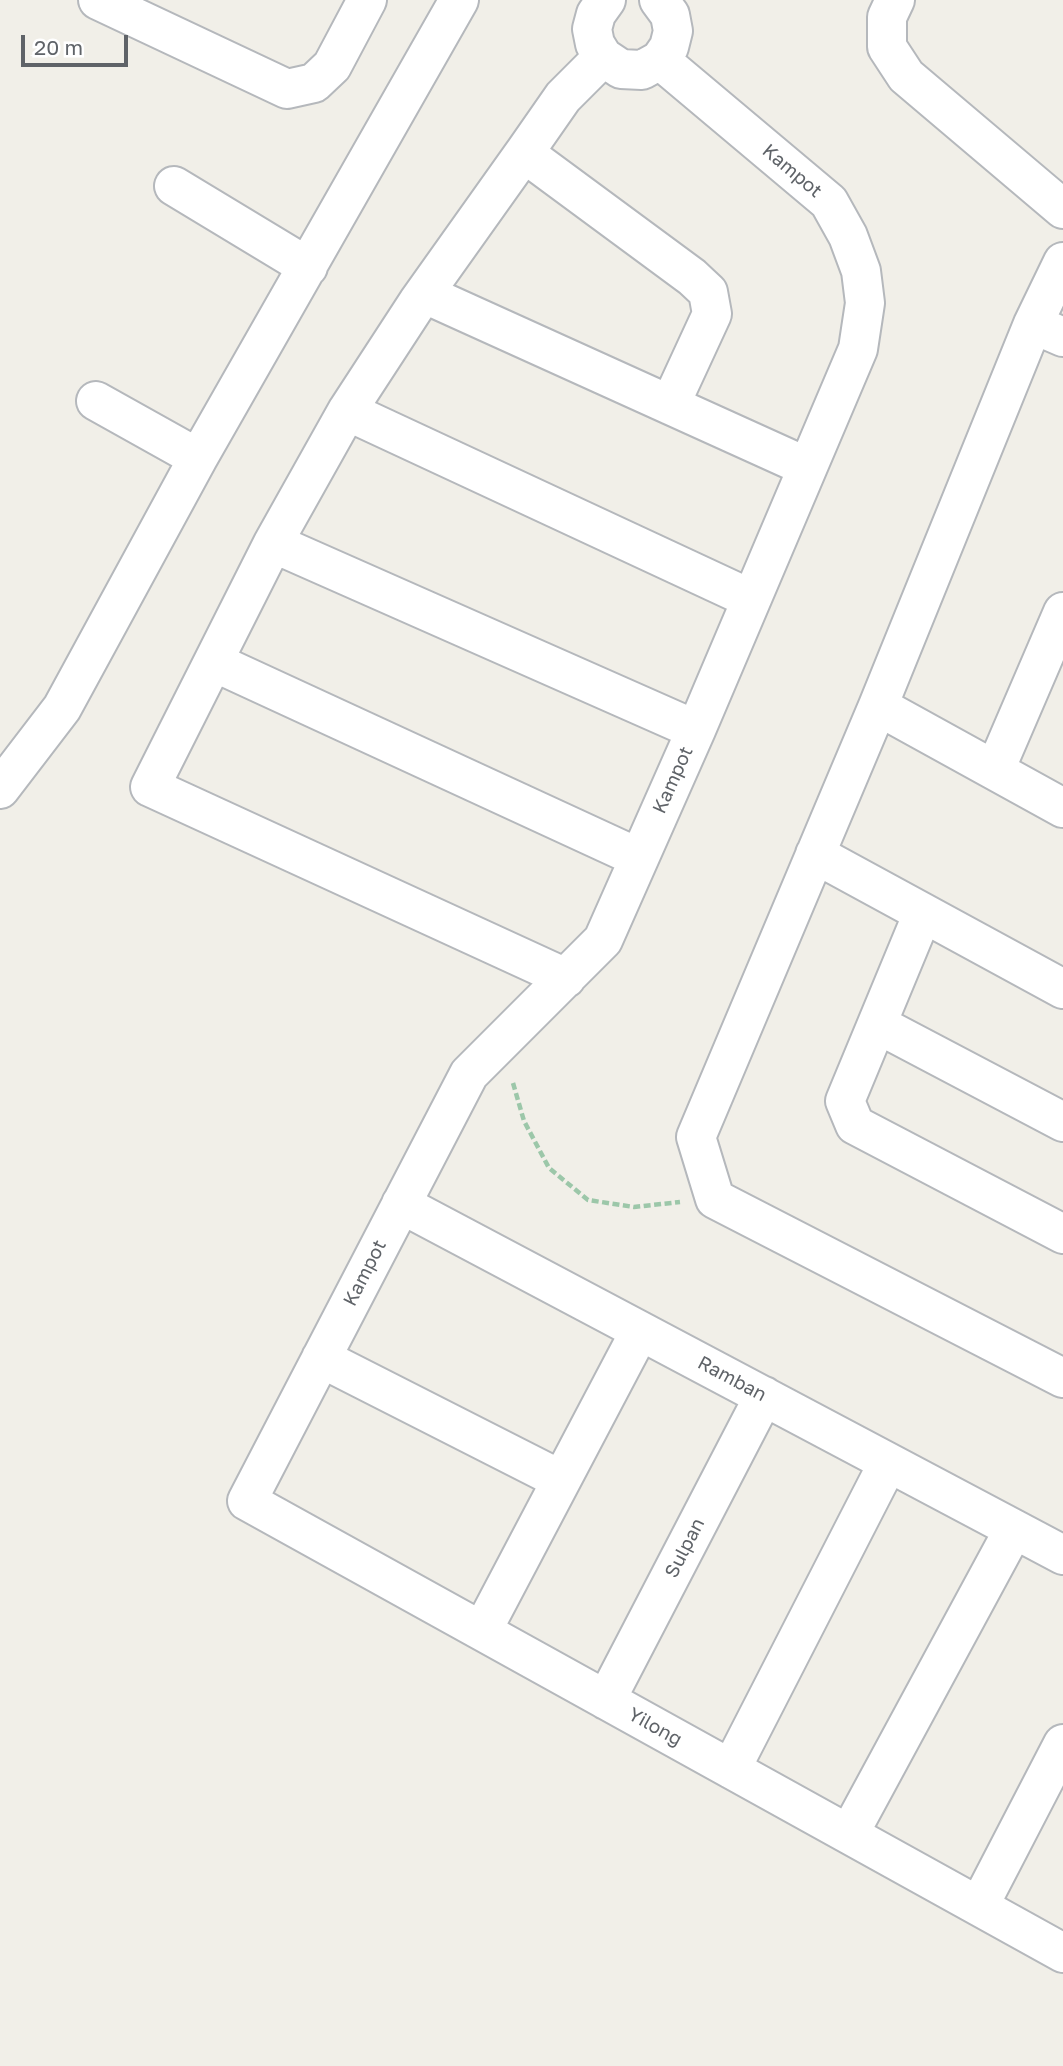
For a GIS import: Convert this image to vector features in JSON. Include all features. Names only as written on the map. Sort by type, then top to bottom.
[{"type":"street","points":[[98,0],[287,89],[314,83],[332,66],[367,0]]},
{"type":"street","points":[[0,789],[62,708],[198,458],[459,0]]},
{"type":"street","points":[[606,0],[596,14],[592,29],[595,44],[603,57],[621,69],[642,70],[660,60],[669,47],[673,31],[670,15],[659,0]]},
{"type":"street","points":[[895,0],[887,17],[887,47],[906,76],[1063,209]]},
{"type":"street","points":[[566,978],[150,787],[273,544],[347,411],[563,97],[603,57]]},
{"type":"street","name":"Kampot","points":[[247,1501],[470,1074],[603,940],[858,349],[865,303],[861,271],[848,236],[830,202],[660,60]]},
{"type":"street","points":[[524,153],[692,277],[708,292],[712,313],[670,405]]},
{"type":"street","points":[[174,186],[308,267]]},
{"type":"street","points":[[1063,262],[1048,330],[878,706],[696,1137],[715,1199],[1063,1378]]},
{"type":"street","points":[[425,294],[807,467]]},
{"type":"street","points":[[96,401],[198,458]]},
{"type":"street","points":[[347,411],[751,599]]},
{"type":"street","points":[[273,544],[695,730]]},
{"type":"street","points":[[995,771],[1063,612]]},
{"type":"street","points":[[214,662],[639,858]]},
{"type":"street","points":[[878,706],[1063,808]]},
{"type":"street","points":[[815,854],[1063,989]]},
{"type":"street","points":[[923,913],[845,1101],[855,1125],[1063,1234]]},
{"type":"street","points":[[877,1024],[1063,1122]]},
{"type":"street","name":"Ramban","points":[[401,1204],[1063,1555]]},
{"type":"street","points":[[482,1631],[640,1331]]},
{"type":"street","points":[[321,1358],[561,1480]]},
{"type":"street","name":"Sulpan","points":[[607,1700],[764,1396]]},
{"type":"street","points":[[731,1769],[888,1462]]},
{"type":"street","name":"Yilong","points":[[247,1501],[1063,1953]]},
{"type":"street","points":[[849,1834],[1014,1529]]},
{"type":"street","points":[[979,1906],[1063,1744]]},
{"type":"path","points":[[501,1042],[524,1121],[549,1168],[588,1200],[634,1207],[715,1199]]}]
